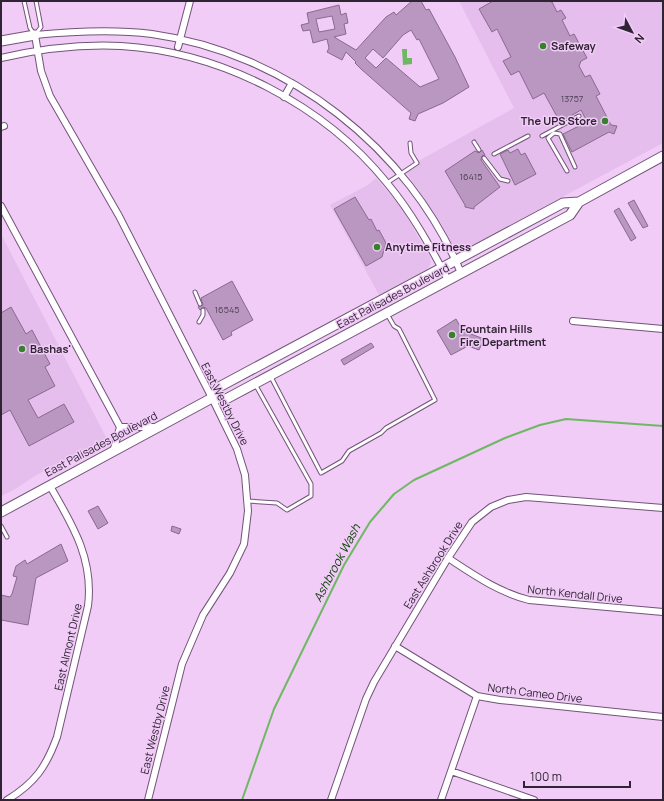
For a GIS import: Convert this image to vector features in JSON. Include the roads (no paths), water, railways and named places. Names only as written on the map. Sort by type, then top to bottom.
[{"type":"street","points":[[178,47],[190,1]]},
{"type":"street","points":[[1,41],[35,35],[110,30],[146,33],[180,39],[237,57],[292,83],[346,120],[400,173],[433,219],[461,273]]},
{"type":"street","name":"East Westby Drive","points":[[35,35],[45,85],[58,111],[119,216],[212,398],[242,462],[247,501],[247,529],[244,544],[230,573],[203,615],[182,664],[148,800]]},
{"type":"street","points":[[1,58],[73,46],[121,46],[177,54],[232,71],[284,97],[320,120],[346,140],[387,182],[411,215],[448,280]]},
{"type":"street","points":[[284,97],[292,83]]},
{"type":"street","name":"East Palisades Boulevard","points":[[212,398],[226,399],[448,280],[570,214],[579,202],[663,156]]},
{"type":"street","name":"East Palisades Boulevard","points":[[1,512],[212,398],[219,387],[442,268],[455,259],[563,202],[579,202]]},
{"type":"street","points":[[1,206],[120,426],[113,452]]},
{"type":"street","points":[[573,321],[663,329]]},
{"type":"street","points":[[120,426],[158,427]]},
{"type":"street","name":"East Almont Drive","points":[[7,800],[34,780],[50,756],[57,737],[86,620],[89,601],[90,586],[85,555],[74,527],[50,486]]},
{"type":"street","name":"East Ashbrook Drive","points":[[331,800],[366,699],[395,646],[448,558],[477,517],[491,507],[516,498],[534,497],[663,508]]},
{"type":"street","name":"North Kendall Drive","points":[[448,558],[491,586],[509,595],[529,600],[663,612]]},
{"type":"street","name":"North Cameo Drive","points":[[395,646],[476,696],[500,700],[663,717]]},
{"type":"street","points":[[441,800],[476,696]]},
{"type":"street","points":[[451,771],[534,800]]},
{"type":"lane","points":[[24,1],[30,28],[35,35],[40,27],[36,1]]},
{"type":"lane","points":[[542,136],[580,116]]},
{"type":"lane","points":[[567,171],[548,140],[548,138],[554,133],[560,134],[575,167]]},
{"type":"lane","points":[[494,154],[528,136]]},
{"type":"lane","points":[[474,142],[479,150]]},
{"type":"lane","points":[[387,182],[417,163],[411,153],[410,143]]},
{"type":"lane","points":[[484,158],[500,179],[508,181]]},
{"type":"lane","points":[[195,292],[200,304]]},
{"type":"lane","points":[[199,322],[203,315],[203,310]]},
{"type":"lane","points":[[270,375],[321,473],[342,461],[349,451],[435,400],[398,328],[394,326],[387,312]]},
{"type":"lane","points":[[247,501],[277,503],[286,510],[311,496],[311,484],[255,383]]},
{"type":"lane","points":[[1,526],[7,537]]},
{"type":"waterway","name":"Ashbrook Wash","points":[[242,800],[274,709],[344,565],[370,522],[394,494],[414,480],[505,438],[540,425],[566,419],[663,426]]},
{"type":"place","name":"Safeway","points":[[543,46]]},
{"type":"place","name":"The UPS Store","points":[[605,121]]},
{"type":"place","name":"Anytime Fitness","points":[[377,247]]},
{"type":"place","name":"Fountain Hills Fire Department","points":[[452,335]]},
{"type":"place","name":"Bashas'","points":[[22,349]]}]
